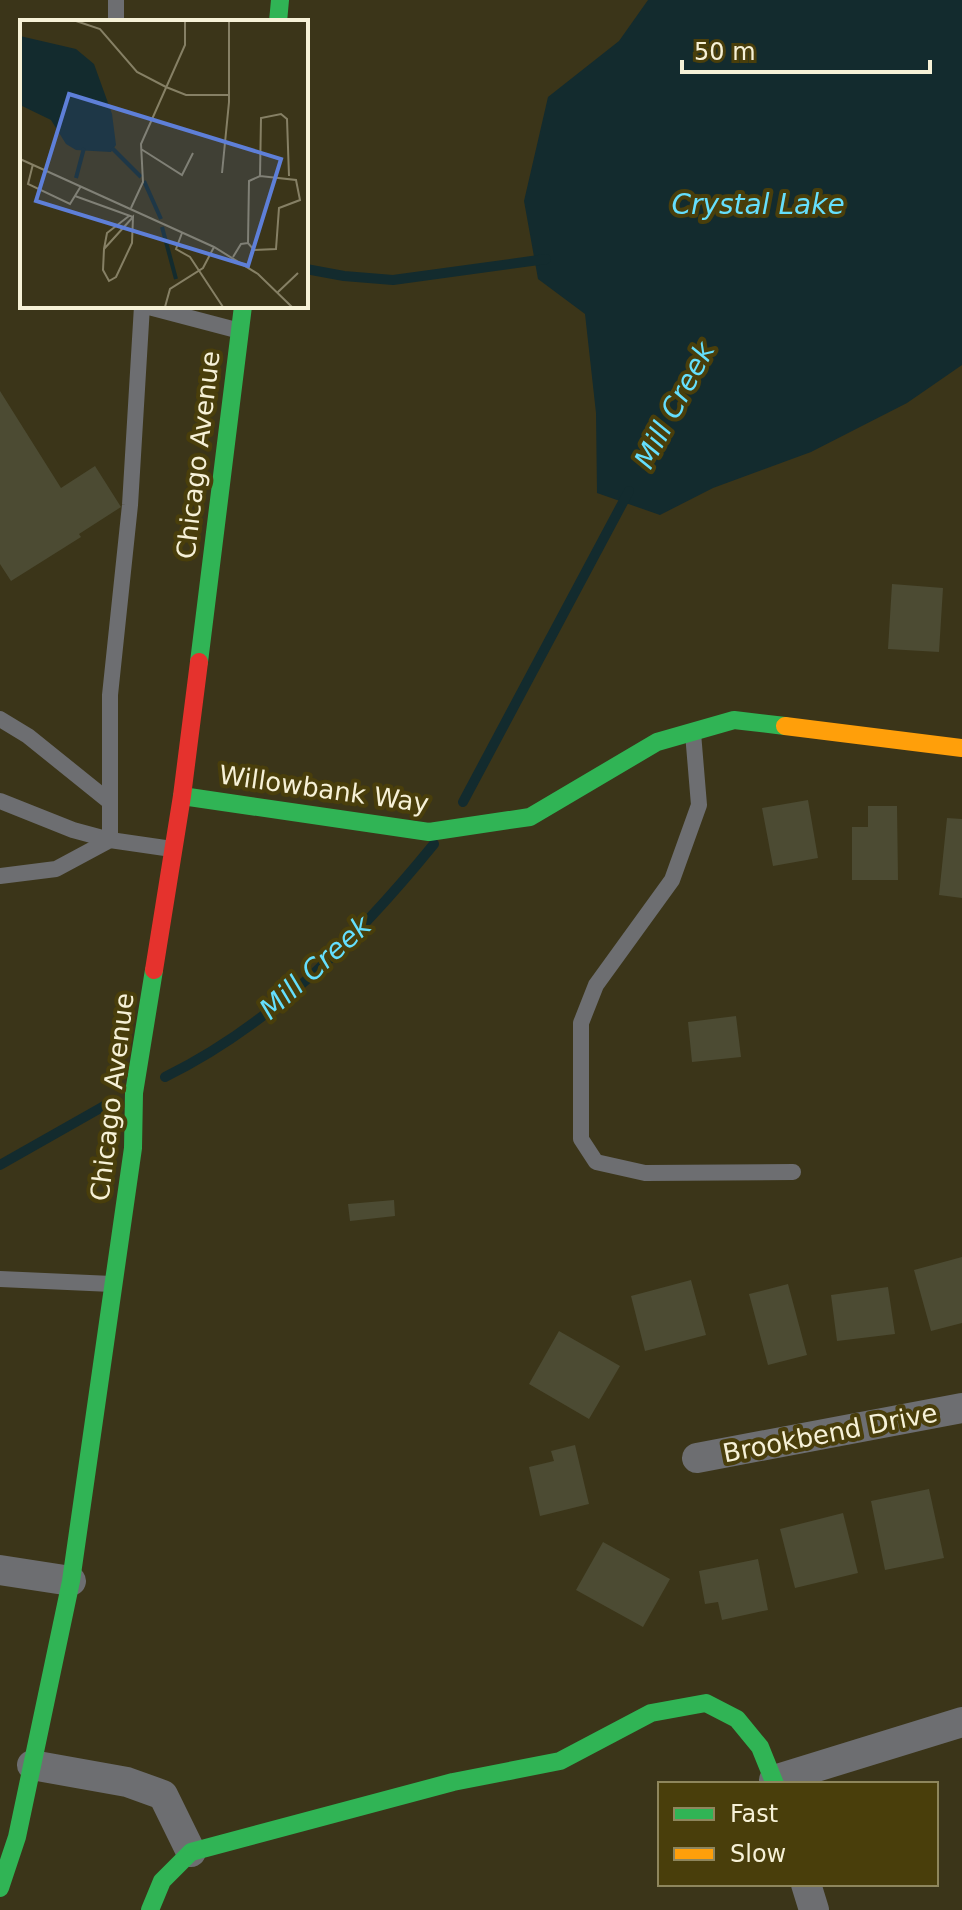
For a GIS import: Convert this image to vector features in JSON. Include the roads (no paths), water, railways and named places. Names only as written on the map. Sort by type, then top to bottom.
[{"type":"street","points":[[278,20],[280,0]]},
{"type":"street","name":"Chicago Avenue","points":[[0,1888],[17,1837],[71,1581],[133,1148],[134,1093],[182,796],[243,308]]},
{"type":"street","name":"Willowbank Way","points":[[182,796],[429,832],[530,817],[657,742],[734,720],[962,748]]},
{"type":"street","name":"Brookbend Drive","points":[[697,1458],[962,1408]]},
{"type":"street","points":[[0,1570],[71,1581]]},
{"type":"street","points":[[150,1910],[162,1881],[191,1852],[453,1782],[560,1761],[651,1713],[706,1703],[737,1719],[760,1747],[774,1782],[962,1722]]},
{"type":"street","points":[[32,1765],[127,1782],[163,1795],[191,1852]]},
{"type":"street","points":[[807,1886],[814,1910]]},
{"type":"lane","points":[[110,840],[110,695],[130,505],[144,308]]},
{"type":"lane","points":[[152,308],[240,331]]},
{"type":"lane","points":[[0,719],[28,736],[110,802]]},
{"type":"lane","points":[[693,732],[699,805],[672,880],[596,985],[581,1023],[581,1139],[596,1162],[645,1173],[793,1172]]},
{"type":"lane","points":[[0,801],[73,830],[110,840],[174,849]]},
{"type":"lane","points":[[0,876],[56,869],[110,840]]},
{"type":"lane","points":[[0,1279],[114,1284]]},
{"type":"water","name":"Crystal Lake","points":[[648,0],[962,0],[962,365],[907,403],[811,452],[713,488],[660,515],[597,493],[596,413],[585,314],[538,279],[524,201],[548,97],[619,41]]},
{"type":"waterway","points":[[308,269],[393,280],[546,259]]},
{"type":"waterway","name":"Mill Creek","points":[[463,802],[629,491]]},
{"type":"waterway","name":"Mill Creek","points":[[165,1077],[242,1031],[312,975],[376,912],[434,844]]},
{"type":"waterway","name":"Mill Creek","points":[[0,1165],[104,1106]]}]
